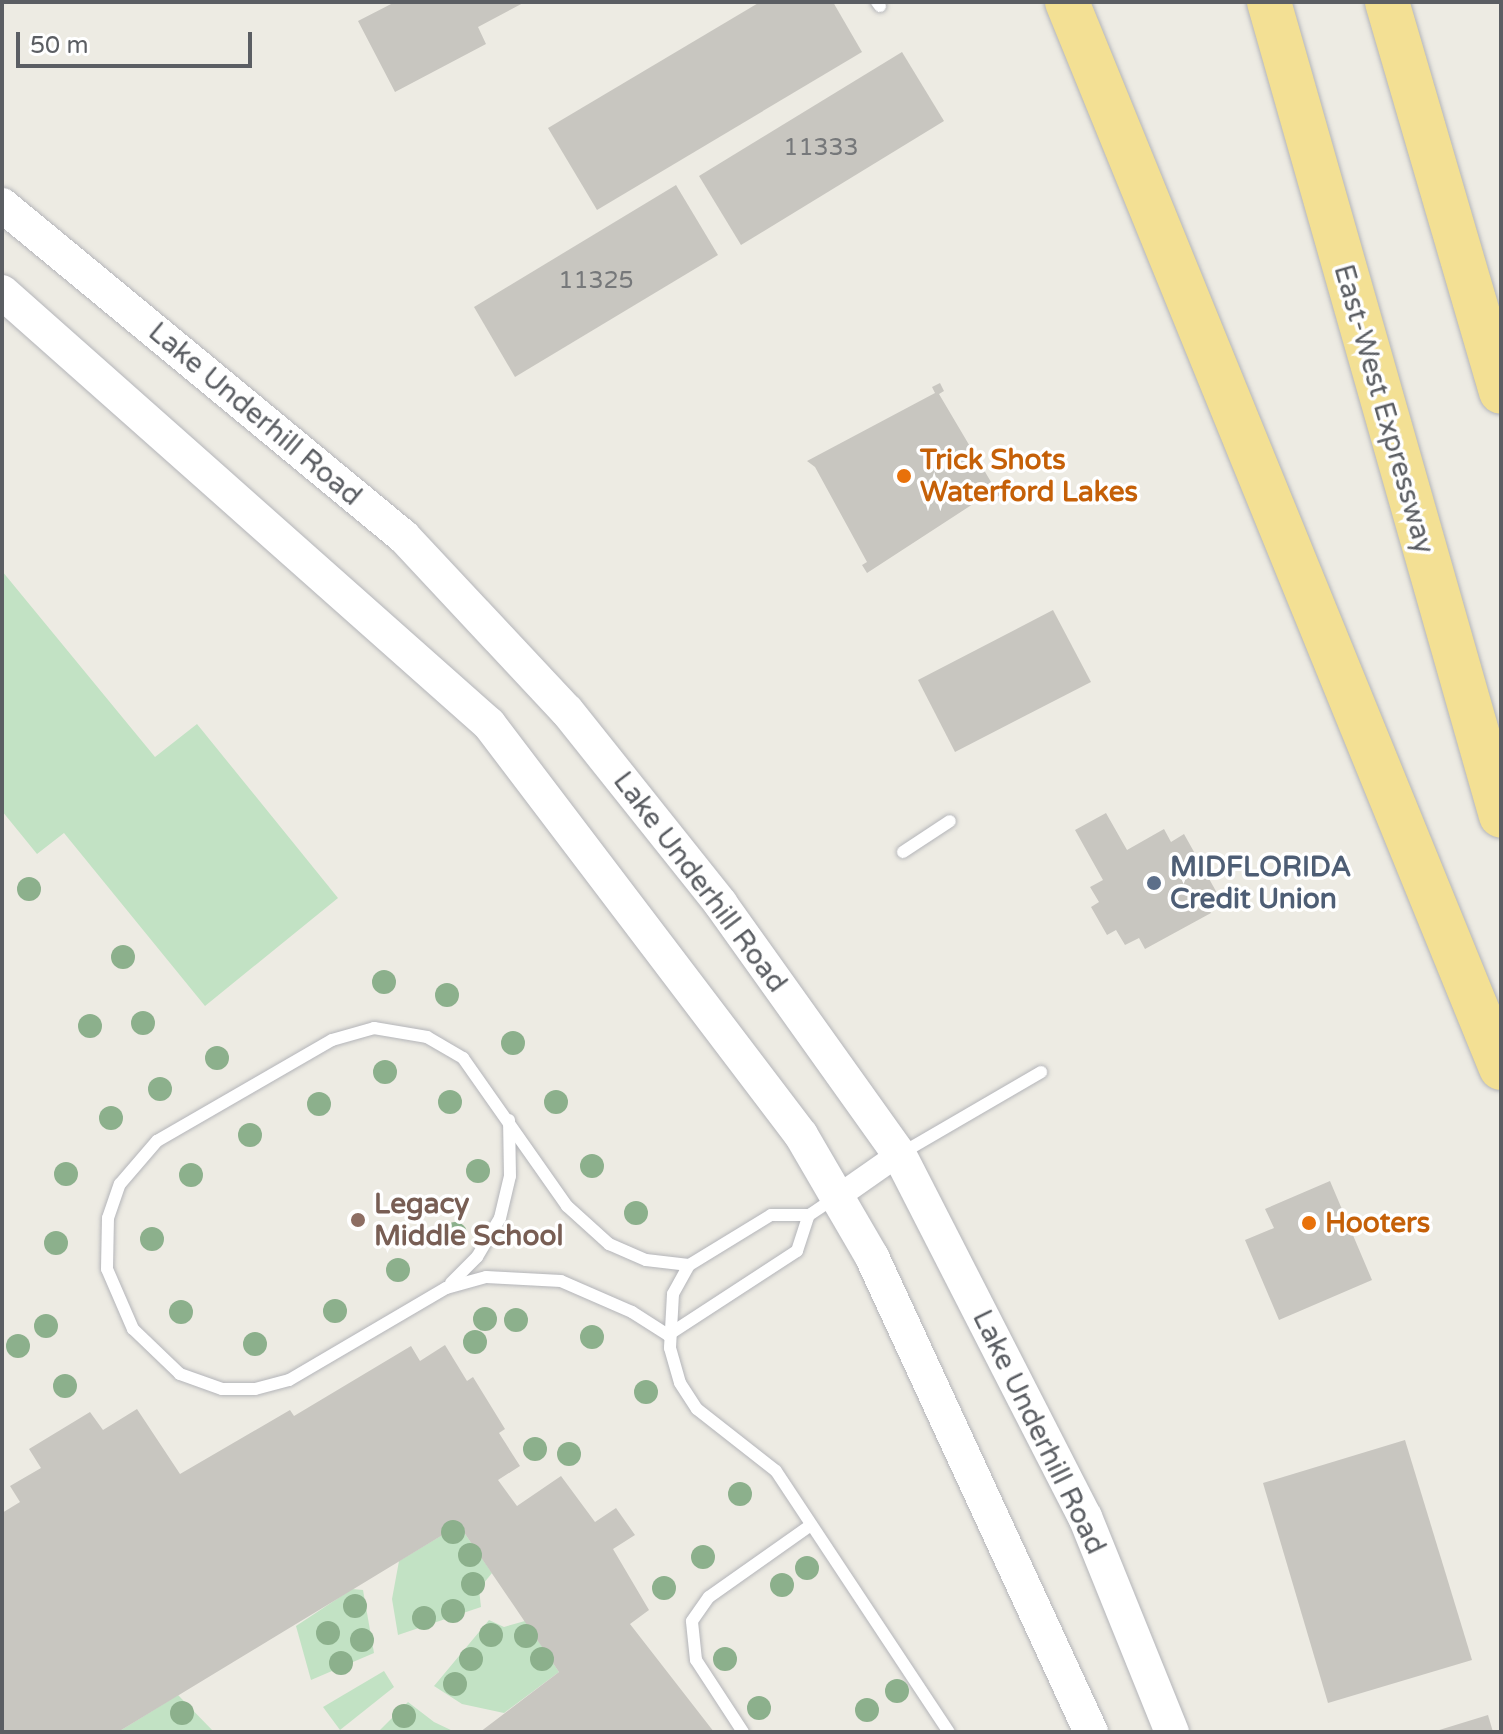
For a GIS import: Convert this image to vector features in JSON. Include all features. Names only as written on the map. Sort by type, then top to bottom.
[{"type":"highway","points":[[1067,2],[1501,1068]]},
{"type":"highway","name":"East-West Expressway","points":[[1269,2],[1501,816]]},
{"type":"highway","points":[[1387,2],[1501,392]]},
{"type":"street","name":"Lake Underhill Road","points":[[2,205],[404,537],[567,711],[720,903],[899,1154],[1085,1517],[1172,1732]]},
{"type":"street","points":[[2,292],[489,724],[801,1135],[872,1257],[1091,1732]]},
{"type":"street","points":[[839,1196],[899,1154]]},
{"type":"lane","points":[[903,852],[950,821]]},
{"type":"lane","points":[[509,1117],[510,1176],[500,1218],[477,1257],[446,1288],[304,1373],[272,1386],[222,1389],[180,1374],[133,1329],[107,1269],[108,1218],[120,1184],[157,1141],[352,1032],[409,1032],[446,1046],[477,1073],[509,1117],[567,1206],[589,1229],[646,1260],[689,1265]]},
{"type":"lane","points":[[899,1154],[1041,1072]]},
{"type":"lane","points":[[839,1196],[809,1215],[771,1215],[689,1265],[673,1294],[668,1335],[680,1383],[697,1409],[767,1460],[949,1732]]},
{"type":"lane","points":[[668,1335],[797,1251],[809,1215]]},
{"type":"lane","points":[[446,1288],[508,1275],[561,1281],[632,1312],[668,1335]]},
{"type":"lane","points":[[743,1732],[696,1660],[692,1621],[709,1597],[811,1525]]},
{"type":"green space","points":[[2,571],[155,757],[197,724],[338,898],[205,1006],[64,833],[37,854],[2,811]]},
{"type":"green space","points":[[459,1525],[492,1573],[479,1589],[481,1607],[398,1635],[392,1599],[399,1561]]},
{"type":"green space","points":[[352,1589],[363,1590],[374,1653],[311,1680],[296,1626]]},
{"type":"green space","points":[[489,1620],[504,1627],[525,1621],[559,1672],[504,1713],[462,1704],[434,1686]]},
{"type":"green space","points":[[384,1671],[394,1687],[340,1730],[323,1707]]},
{"type":"green space","points":[[178,1695],[214,1732],[118,1732]]},
{"type":"green space","points":[[408,1702],[434,1722],[455,1732],[378,1732]]},
{"type":"building","points":[[395,2],[525,2],[478,27],[486,44],[395,92],[358,21]]},
{"type":"building","points":[[760,2],[833,2],[862,52],[597,210],[548,128]]},
{"type":"building","points":[[902,52],[944,121],[741,245],[699,176]]},
{"type":"building","points":[[676,185],[718,255],[515,377],[474,307]]},
{"type":"building","name":"Trick Shots Waterford Lakes","points":[[940,383],[944,391],[939,394],[994,487],[999,484],[1005,492],[997,497],[993,491],[867,573],[862,565],[867,562],[815,467],[807,461],[935,393],[932,387]]},
{"type":"building","points":[[1053,610],[1091,682],[955,752],[918,680]]},
{"type":"building","name":"MIDFLORIDA Credit Union","points":[[1106,813],[1127,850],[1164,829],[1171,842],[1184,834],[1217,893],[1204,900],[1211,913],[1145,949],[1139,938],[1125,945],[1116,930],[1107,935],[1091,907],[1099,902],[1090,887],[1103,880],[1075,830]]},
{"type":"building","points":[[1330,1181],[1372,1280],[1279,1320],[1245,1240],[1274,1228],[1265,1209]]},
{"type":"building","points":[[445,1345],[467,1381],[473,1377],[505,1429],[499,1433],[520,1466],[498,1480],[517,1506],[561,1476],[595,1522],[616,1508],[635,1535],[613,1549],[649,1610],[630,1624],[714,1732],[480,1732],[559,1672],[459,1525],[118,1732],[2,1732],[2,1513],[20,1502],[10,1486],[41,1468],[29,1449],[90,1412],[103,1430],[137,1409],[180,1474],[290,1410],[294,1416],[411,1346],[420,1361]]},
{"type":"building","points":[[1405,1440],[1472,1660],[1328,1703],[1263,1483]]},
{"type":"building","points":[[1488,1715],[1493,1732],[1436,1732],[1436,1731]]},
{"type":"place","name":"Trick Shots Waterford Lakes","points":[[904,476]]},
{"type":"place","name":"MIDFLORIDA Credit Union","points":[[1154,883]]},
{"type":"place","name":"Legacy Middle School","points":[[358,1220]]},
{"type":"place","name":"Hooters","points":[[1309,1223]]}]
